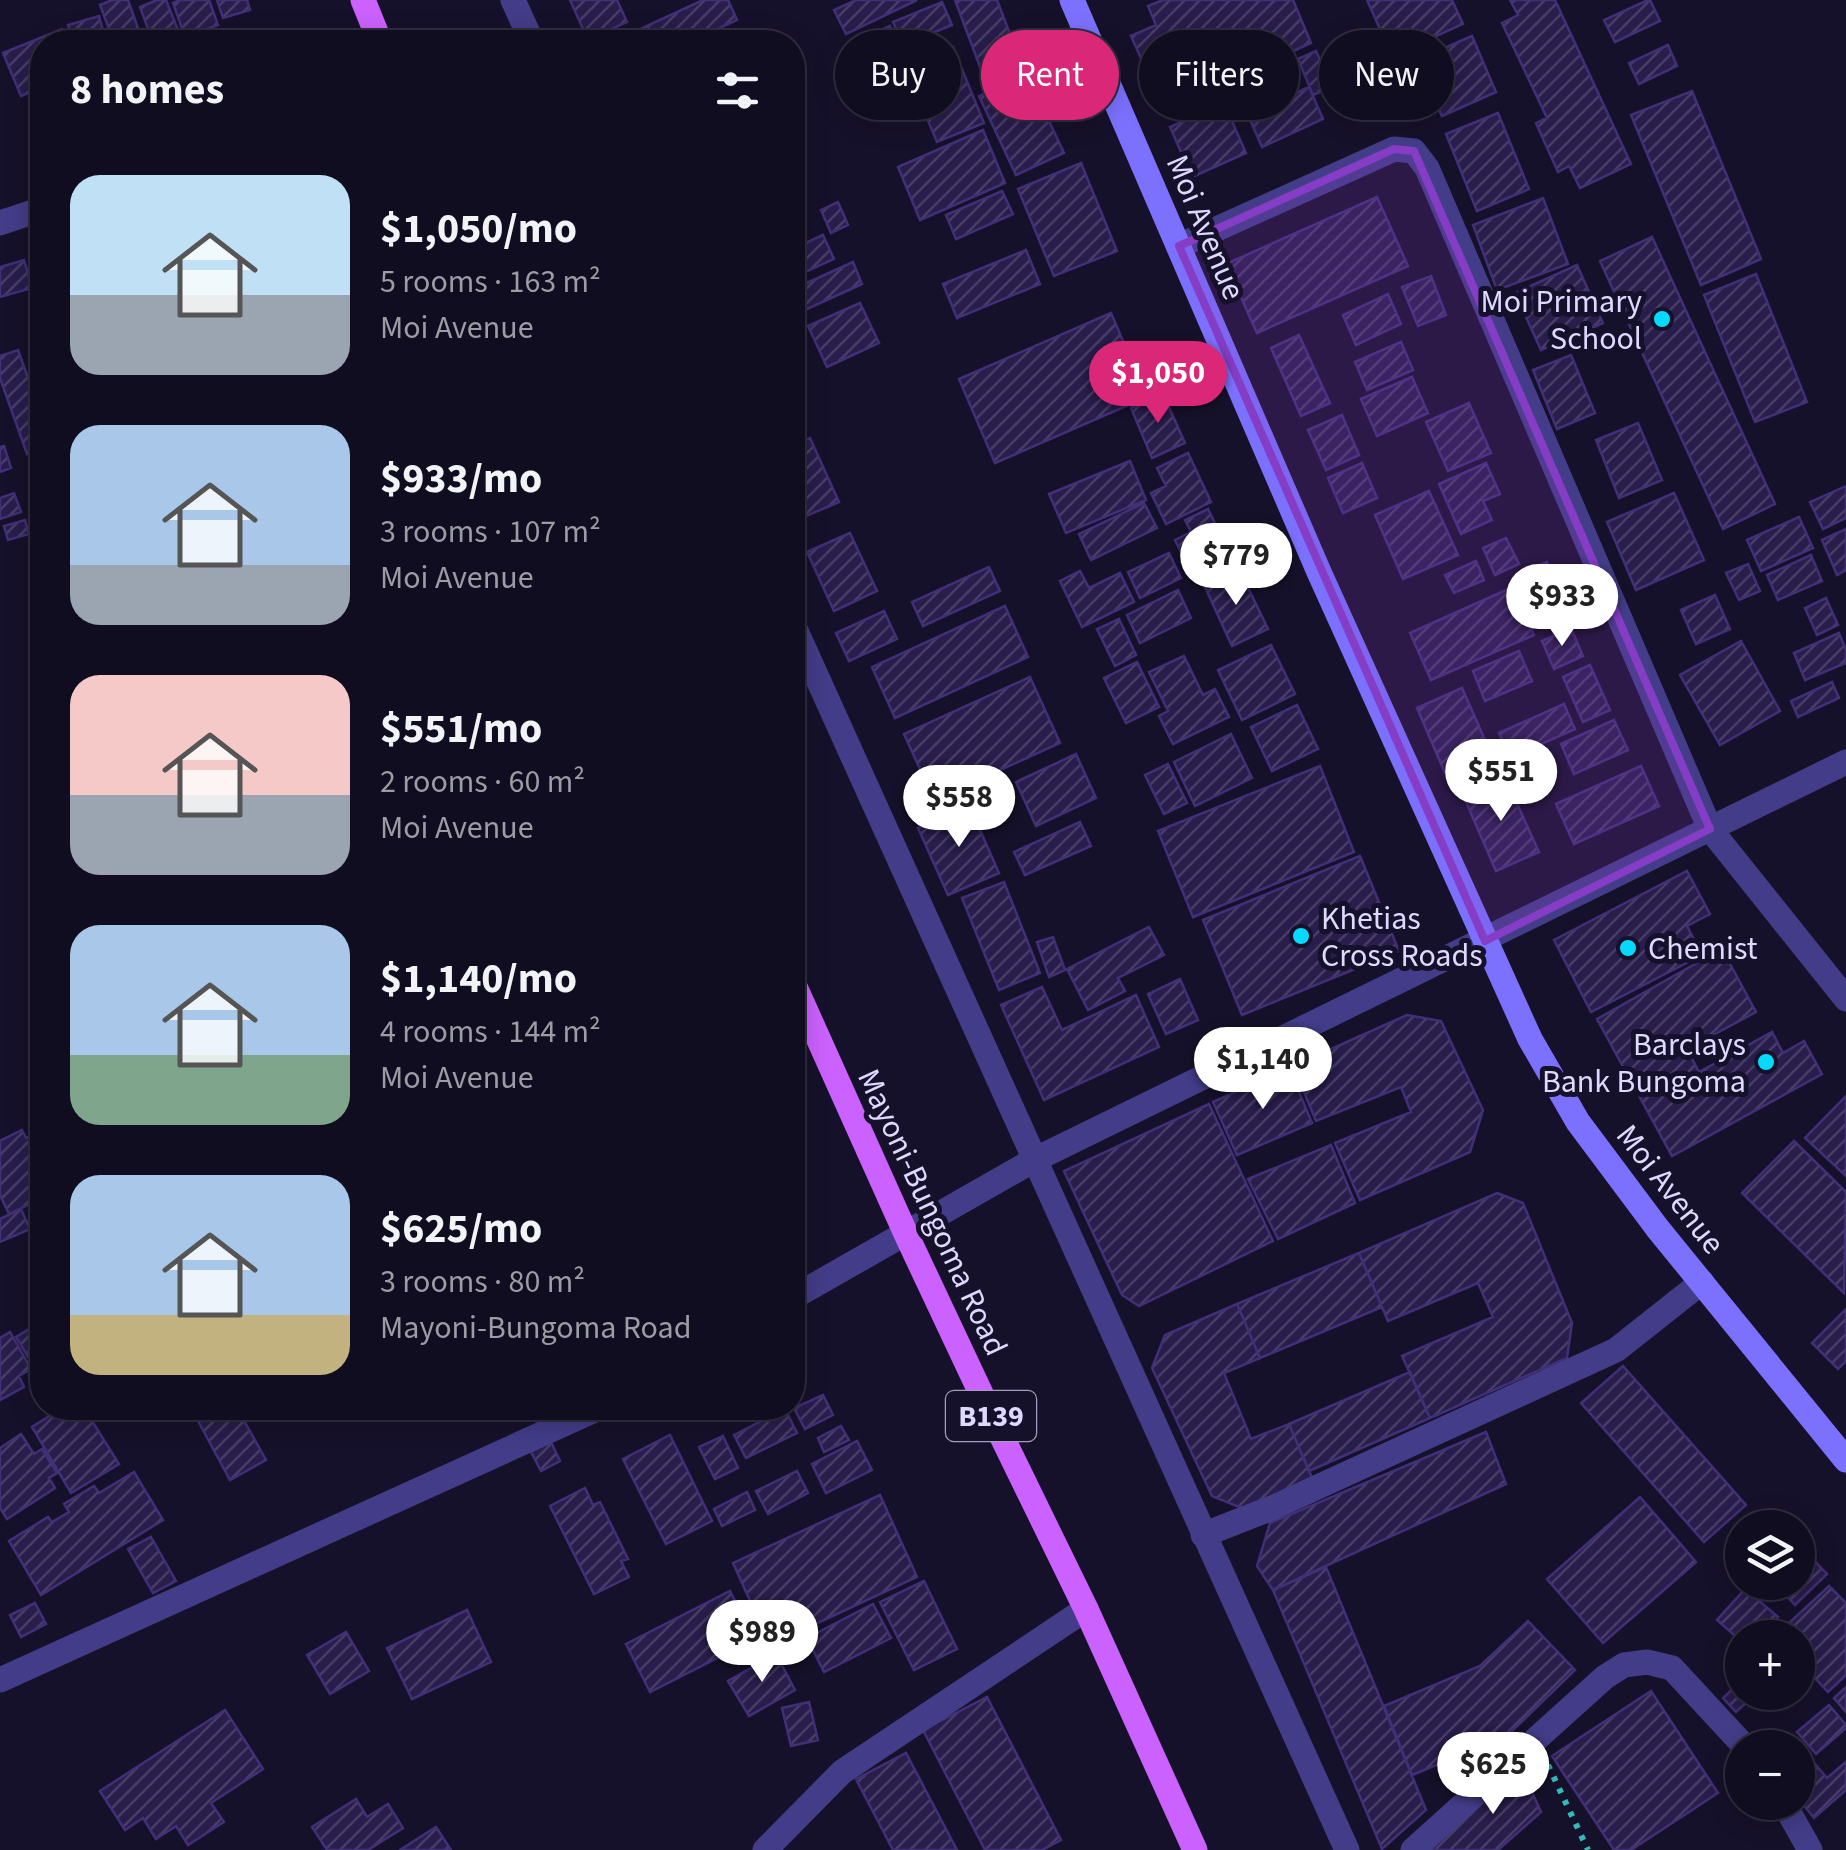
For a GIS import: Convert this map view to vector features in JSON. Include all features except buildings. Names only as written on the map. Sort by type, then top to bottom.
[{"type":"main road","points":[[363,0],[375,30]]},
{"type":"main road","name":"Mayoni-Bungoma Road","points":[[805,1009],[906,1234],[1086,1609],[1195,1850]]},
{"type":"street","points":[[513,0],[527,30]]},
{"type":"street","name":"Moi Avenue","points":[[1072,0],[1319,572],[1530,1039],[1578,1122],[1658,1229],[1846,1460]]},
{"type":"street","points":[[1179,246],[1394,149],[1414,151],[1428,168],[1710,829],[1846,999]]},
{"type":"street","points":[[0,223],[30,213]]},
{"type":"street","points":[[805,651],[1347,1850]]},
{"type":"street","points":[[805,1291],[1034,1160],[1846,762]]},
{"type":"street","points":[[1203,1535],[1272,1508],[1616,1350],[1702,1282]]},
{"type":"street","points":[[0,1680],[572,1420]]},
{"type":"street","points":[[765,1850],[842,1772],[1086,1609]]},
{"type":"street","points":[[1413,1850],[1605,1676],[1624,1665],[1647,1662],[1672,1668],[1729,1730]]},
{"type":"street","points":[[1793,1820],[1810,1850]]},
{"type":"path","points":[[1536,1739],[1588,1850]]},
{"type":"highlighted area","points":[[1394,149],[1414,151],[1710,829],[1485,941],[1179,246]]},
{"type":"place","name":"Moi Primary School","points":[[1662,319]]},
{"type":"place","name":"Khetias Cross Roads","points":[[1301,936]]},
{"type":"place","name":"Chemist","points":[[1628,948]]},
{"type":"place","name":"Barclays Bank Bungoma","points":[[1766,1062]]}]
